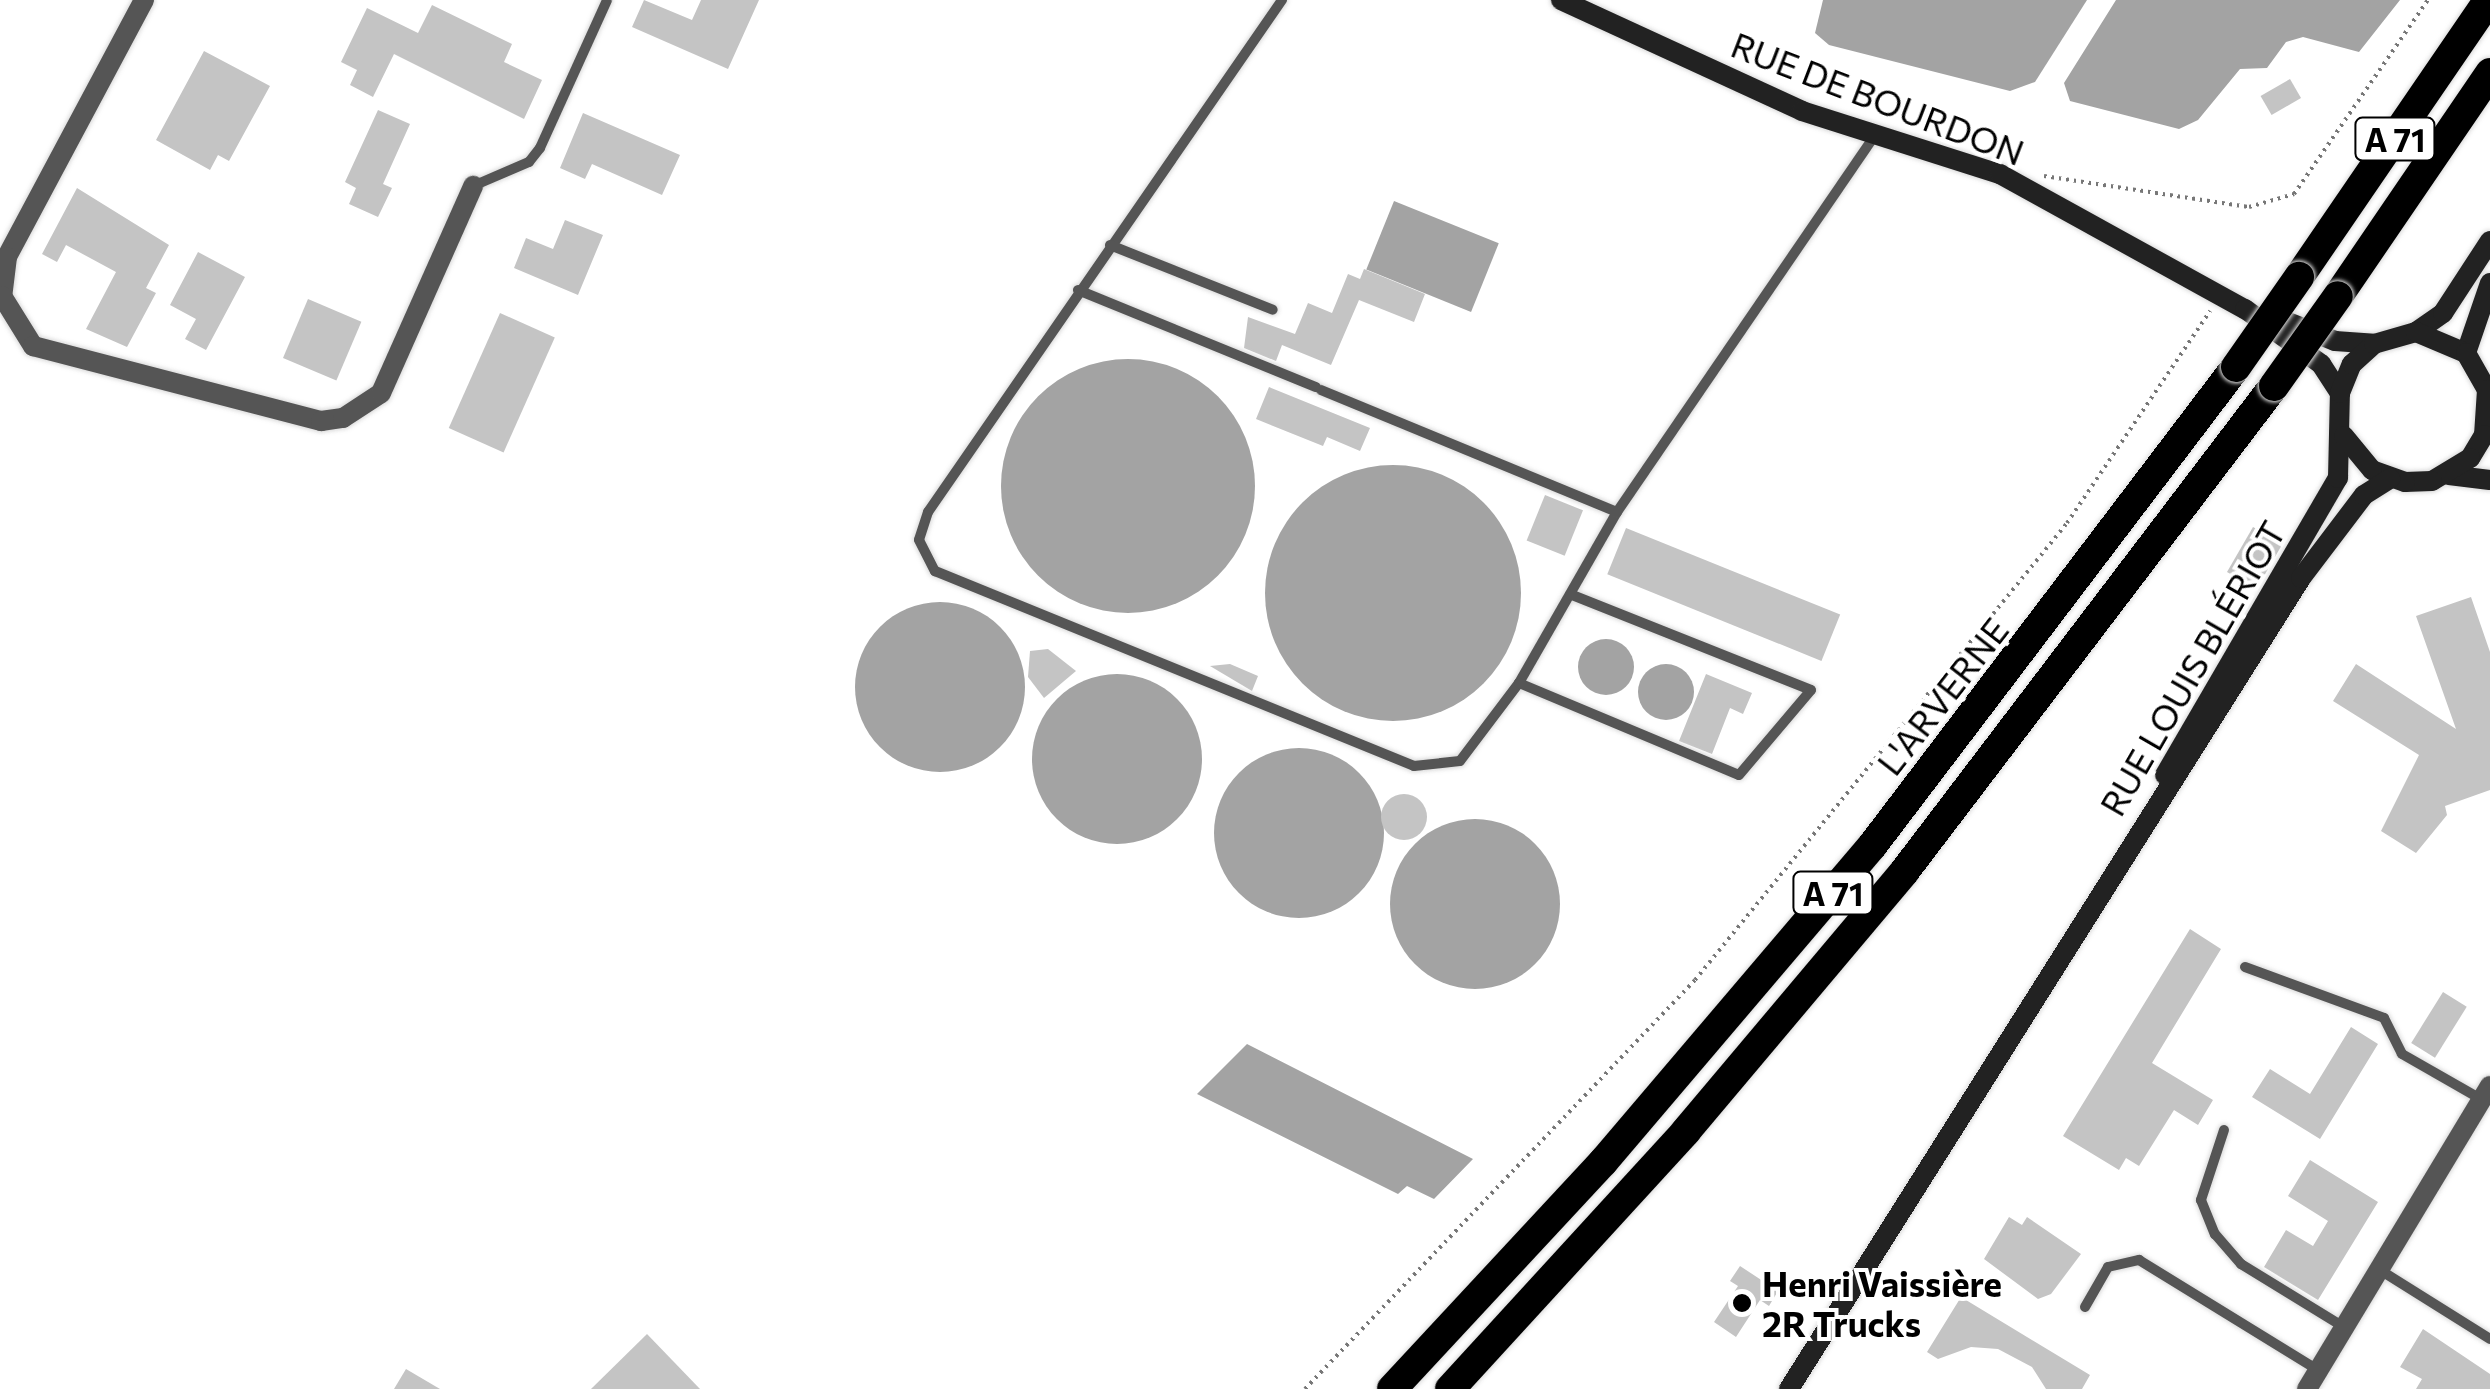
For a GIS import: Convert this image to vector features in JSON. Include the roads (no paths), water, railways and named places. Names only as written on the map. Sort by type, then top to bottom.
[{"type":"highway","name":"L'ARVERNE","points":[[1392,1389],[1628,1133],[1872,846],[2236,366],[2489,0]]},
{"type":"highway","name":"A 71","points":[[1450,1389],[1686,1132],[1904,872],[2274,386],[2490,72]]},
{"type":"main road","name":"RUE DE BOURDON","points":[[1561,0],[1802,111],[2000,174],[2220,293],[2335,341],[2374,344]]},
{"type":"main road","points":[[2490,242],[2444,313],[2416,332],[2374,344],[2352,364],[2340,393],[2344,436],[2390,479],[2449,474],[2490,480]]},
{"type":"main road","points":[[2466,353],[2490,284]]},
{"type":"main road","name":"RUE DE BOURDON","points":[[2220,293],[2321,364],[2340,393]]},
{"type":"main road","points":[[2416,332],[2466,353],[2487,390],[2487,438],[2449,474]]},
{"type":"main road","name":"RUE LOUIS BLÉRIOT","points":[[2080,928],[2326,504],[2344,436]]},
{"type":"main road","name":"RUE LOUIS BLÉRIOT","points":[[1788,1389],[2322,546],[2364,495],[2390,479]]},
{"type":"street","points":[[144,0],[7,257],[2,296],[33,346],[321,421],[354,414],[381,393],[398,361],[473,186]]},
{"type":"street","points":[[2307,1389],[2486,1093]]},
{"type":"lane","points":[[473,186],[529,162],[540,148],[606,0]]},
{"type":"lane","points":[[1282,0],[928,512],[920,540],[936,571],[1414,766],[1460,761],[1519,683],[1617,512],[1876,134]]},
{"type":"lane","points":[[1110,245],[1273,310]]},
{"type":"lane","points":[[1078,290],[1617,512]]},
{"type":"lane","points":[[1519,683],[1739,776],[1810,690],[1570,594]]},
{"type":"lane","points":[[2245,967],[2384,1018],[2402,1054],[2486,1093]]},
{"type":"lane","points":[[2224,1130],[2201,1200],[2215,1234],[2241,1264],[2344,1327]]},
{"type":"lane","points":[[2085,1306],[2108,1267],[2138,1260],[2318,1370]]},
{"type":"lane","points":[[2379,1270],[2490,1339]]},
{"type":"place","name":"Henri Vaissière 2R Trucks","points":[[1742,1303]]}]
